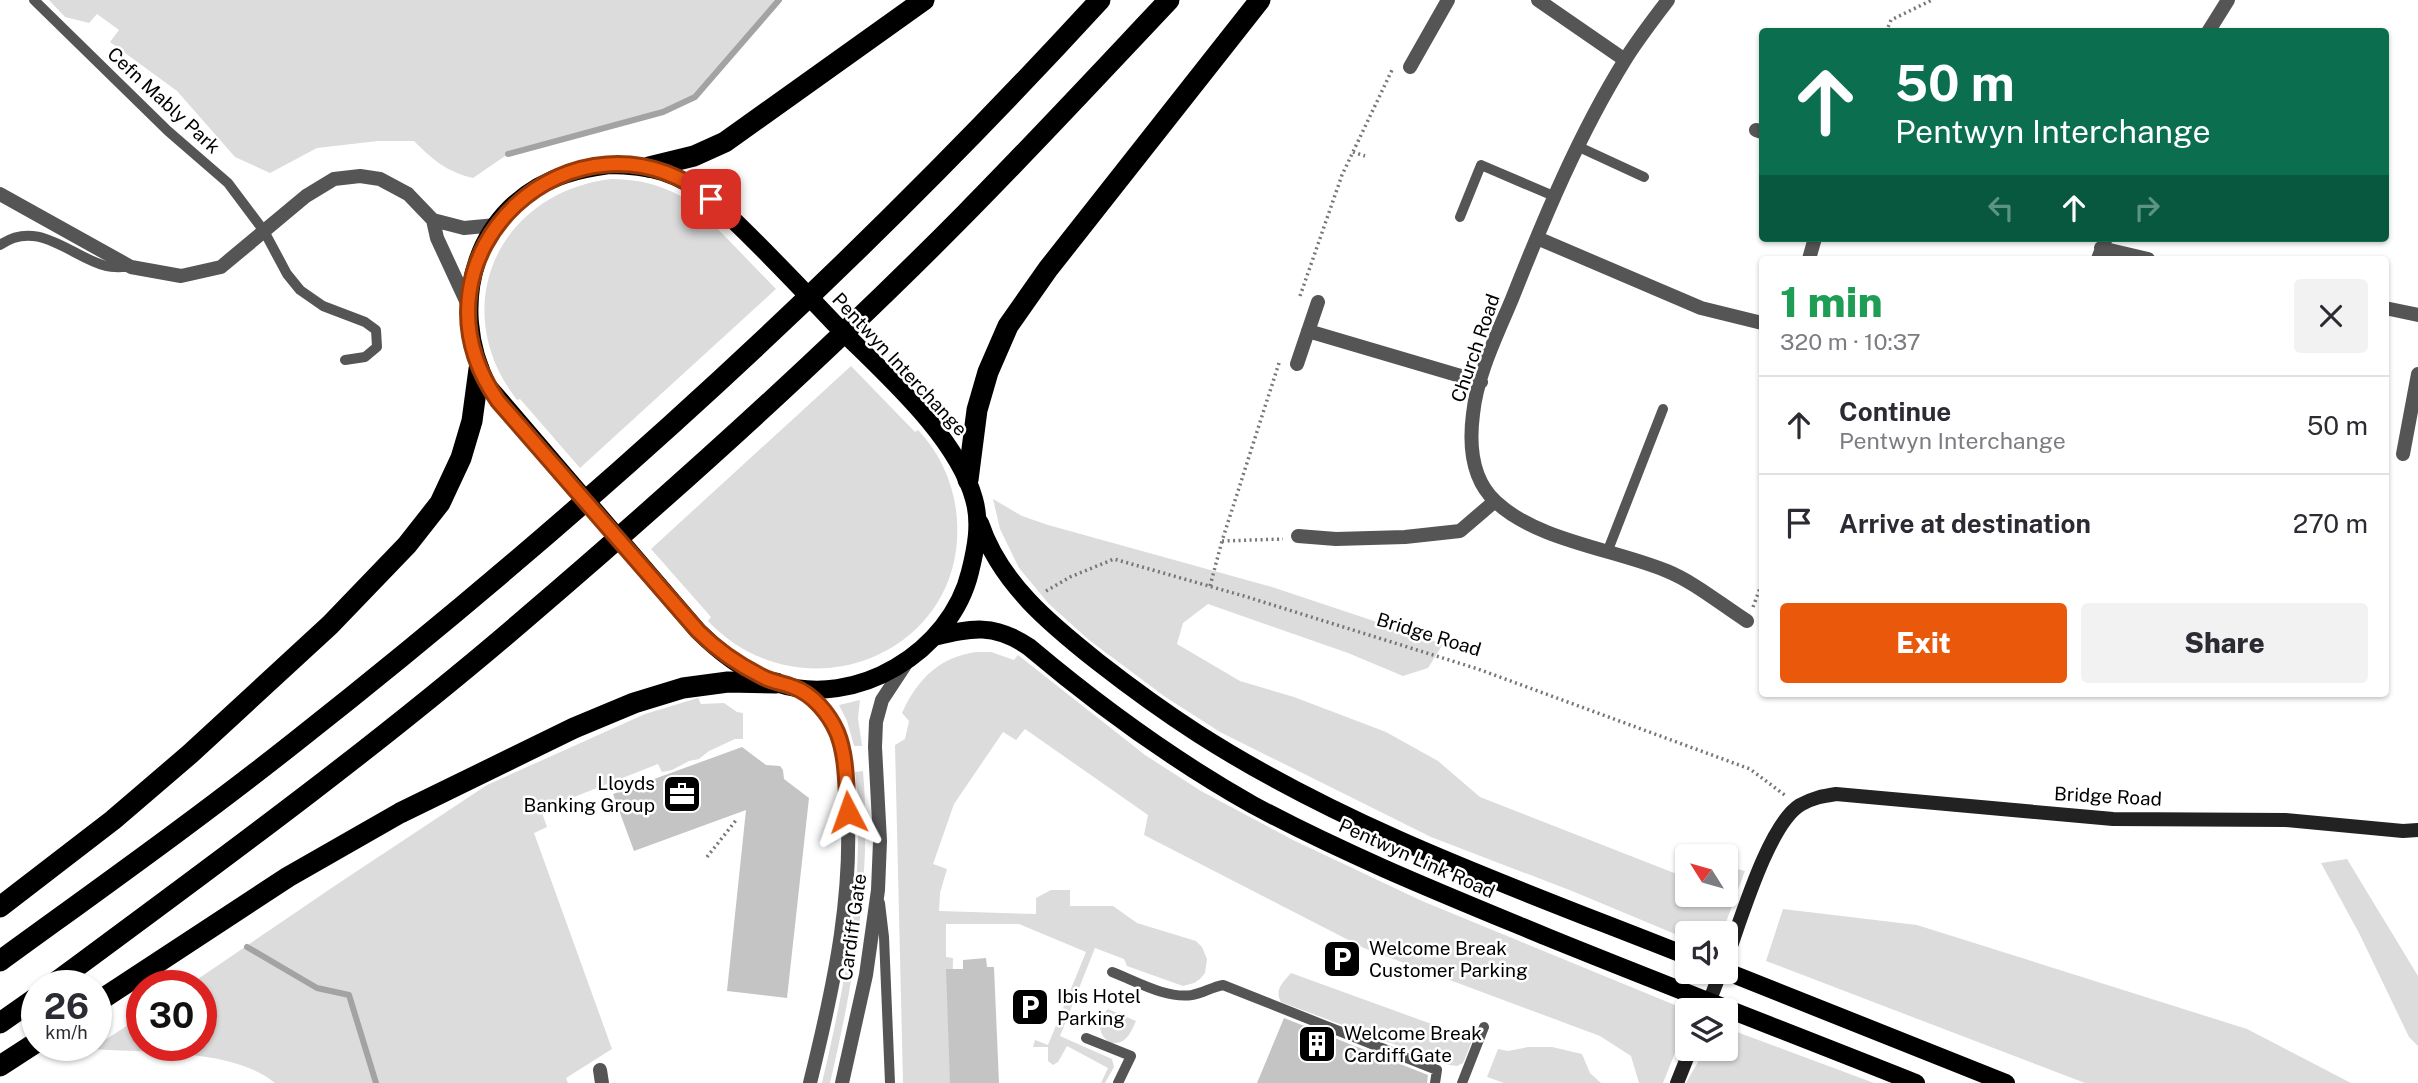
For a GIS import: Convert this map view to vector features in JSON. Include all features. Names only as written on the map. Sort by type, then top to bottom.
[{"type":"highway","points":[[649,167],[694,156],[725,142],[924,0]]},
{"type":"highway","points":[[0,961],[295,742],[495,579],[597,491],[877,230],[1100,0]]},
{"type":"highway","points":[[72,970],[302,800],[503,638],[597,556],[800,373],[937,241],[1169,0]]},
{"type":"highway","points":[[968,480],[977,410],[988,372],[1008,326],[1048,269],[1260,0]]},
{"type":"highway","points":[[0,907],[113,820],[190,754],[330,625],[407,545],[440,503],[461,458],[472,421],[479,369]]},
{"type":"highway","points":[[112,993],[299,870],[400,813],[574,728],[683,688],[728,682],[786,685]]},
{"type":"highway","points":[[0,1023],[21,1008]]},
{"type":"highway","points":[[0,1066],[21,1052]]},
{"type":"main road","name":"Pentwyn Interchange","points":[[609,165],[649,167],[689,183],[723,210],[928,420],[953,452],[968,480],[978,517],[976,546],[966,586],[957,605],[934,637],[885,674],[855,684],[819,689],[786,685],[728,656],[698,631],[507,411],[479,369],[469,332],[468,305],[476,265],[484,244],[496,226],[533,190],[566,174],[609,165]]},
{"type":"main road","name":"Pentwyn Link Road","points":[[978,517],[999,565],[1029,602],[1099,663],[1197,733],[1271,777],[1419,848],[1675,951]]},
{"type":"main road","name":"Pentwyn Link Road","points":[[934,637],[981,628],[1012,636],[1124,723],[1253,804],[1398,875],[1916,1083]]},
{"type":"main road","name":"Bridge Road","points":[[1798,806],[1819,796],[1836,794],[2113,818],[2285,820],[2403,831],[2418,830]]},
{"type":"main road","points":[[1738,928],[1770,844],[1798,806]]},
{"type":"main road","points":[[1738,977],[2006,1083]]},
{"type":"main road","points":[[1677,1083],[1686,1061]]},
{"type":"street","points":[[1410,67],[1448,0]]},
{"type":"street","points":[[1538,0],[1625,60]]},
{"type":"street","name":"Church Road","points":[[1668,0],[1625,60],[1578,147],[1537,238],[1480,382],[1473,413],[1473,455],[1479,481],[1495,501],[1513,516],[1539,530],[1608,550],[1669,572],[1747,621]]},
{"type":"street","points":[[2210,28],[2228,0]]},
{"type":"street","points":[[0,194],[131,267],[181,276],[221,267],[306,196],[334,179],[360,176],[380,179],[398,187],[433,219],[464,228],[496,226]]},
{"type":"street","points":[[433,219],[437,238],[468,305]]},
{"type":"street","points":[[1537,238],[1701,308],[1759,322]]},
{"type":"street","points":[[2102,248],[2135,256]]},
{"type":"street","points":[[1297,364],[1318,302]]},
{"type":"street","points":[[2389,309],[2418,315]]},
{"type":"street","points":[[1308,331],[1480,382]]},
{"type":"street","points":[[2403,454],[2418,374]]},
{"type":"street","points":[[1298,536],[1336,539],[1405,537],[1460,531],[1495,501]]},
{"type":"street","name":"Cardiff Gate","points":[[842,1083],[866,975],[878,890],[880,841],[876,722],[882,700],[909,658]]},
{"type":"street","name":"Cardiff Gate","points":[[786,685],[823,708],[838,734],[848,812],[844,906],[832,985],[810,1083]]},
{"type":"lane","name":"Cefn Mably Park","points":[[34,0],[168,131],[228,183],[264,231],[287,275],[300,290],[323,306],[365,322],[376,330],[377,347],[365,356],[345,360]]},
{"type":"lane","points":[[1578,147],[1644,177]]},
{"type":"lane","points":[[1460,217],[1481,166],[1556,197]]},
{"type":"lane","points":[[0,245],[8,239],[31,235],[57,242],[107,267],[131,267]]},
{"type":"lane","points":[[1608,550],[1663,409]]},
{"type":"lane","points":[[878,890],[884,937],[890,1083]]},
{"type":"lane","points":[[1112,972],[1158,990],[1182,996],[1195,995],[1223,985],[1437,1070],[1435,1083]]},
{"type":"lane","points":[[1462,1083],[1484,1027]]},
{"type":"lane","points":[[1086,1038],[1131,1056],[1118,1083]]},
{"type":"path","points":[[1888,28],[1891,20],[1932,0]]},
{"type":"path","points":[[1353,152],[1365,156]]},
{"type":"path","points":[[1210,586],[1222,541]]},
{"type":"path","name":"Bridge Road","points":[[1038,596],[1070,577],[1114,559],[1478,669],[1750,769],[1798,806]]},
{"type":"path","points":[[1747,621],[1759,591]]},
{"type":"path","points":[[707,858],[737,819]]},
{"type":"shaded area","points":[[49,0],[779,0],[695,97],[663,112],[508,154],[473,178],[441,164],[414,141],[378,141],[317,148],[270,173],[235,157],[177,91],[110,42],[119,30],[97,14],[89,23],[65,17]]},
{"type":"shaded area","points":[[611,179],[640,182],[667,189],[703,210],[714,220],[712,223],[776,289],[580,468],[520,399],[517,400],[496,365],[486,329],[485,294],[495,261],[512,231],[538,207],[571,189]]},
{"type":"shaded area","points":[[851,366],[915,432],[918,430],[938,457],[948,477],[956,510],[954,559],[938,601],[911,634],[875,656],[833,667],[790,666],[747,651],[708,621],[711,617],[651,549]]},
{"type":"shaded area","points":[[993,499],[1022,516],[1048,525],[1272,587],[1443,644],[1428,668],[1403,676],[1348,653],[1208,604],[1183,623],[1177,644],[1240,681],[1294,697],[1386,732],[1438,761],[1480,797],[1675,873],[1675,907],[1732,907],[1726,921],[1675,921],[1675,934],[1431,837],[1220,732],[1164,696],[1089,640],[1049,604],[1019,568],[1000,529]]},
{"type":"shaded area","points":[[991,652],[1014,660],[1018,655],[1145,755],[1201,791],[1293,840],[1422,901],[1675,1005],[1675,1053],[1663,1083],[1639,1083],[1631,1056],[1600,1036],[1364,948],[1144,835],[1148,815],[1025,729],[1016,740],[1003,732],[954,804],[933,864],[947,869],[940,893],[939,911],[1036,914],[1036,898],[1051,890],[1070,890],[1070,906],[1113,906],[1137,923],[1196,941],[1207,959],[1205,973],[1194,983],[1183,986],[1127,966],[1124,959],[1095,948],[1060,1036],[1112,1059],[1114,1067],[1105,1083],[1101,1083],[1108,1068],[1067,1046],[1058,1062],[1053,1065],[1048,1061],[1048,1047],[1033,1047],[1035,1040],[1048,1045],[1086,952],[1019,924],[946,924],[946,957],[953,958],[950,1083],[903,1083],[895,745],[905,739],[909,721],[902,713],[915,690],[940,665],[963,655]]},
{"type":"shaded area","points":[[698,698],[701,704],[724,703],[743,713],[743,739],[735,739],[672,770],[662,772],[658,764],[541,810],[547,827],[534,833],[612,1049],[566,1078],[568,1083],[275,1083],[236,1063],[217,1059],[217,970],[211,970],[487,785],[645,714]]},
{"type":"shaded area","points":[[860,700],[858,718],[862,746],[854,746],[839,705]]},
{"type":"shaded area","points":[[863,771],[865,850],[859,928],[847,1006],[830,1083],[822,1083],[852,929],[858,851],[855,772]]},
{"type":"shaded area","points":[[2347,859],[2418,976],[2418,1046],[2409,1037],[2360,935],[2321,863]]},
{"type":"shaded area","points":[[1738,869],[1745,871],[1738,890]]},
{"type":"shaded area","points":[[1783,909],[1917,925],[2247,1029],[2351,1083],[2085,1083],[1766,961]]},
{"type":"shaded area","points":[[1291,973],[1473,1039],[1463,1063],[1457,1066],[1449,1065],[1281,1002],[1279,990]]},
{"type":"shaded area","points":[[1108,1009],[1136,1021],[1129,1034],[1120,1042],[1110,1043],[1102,1035],[1102,1017]]},
{"type":"shaded area","points":[[126,1026],[126,1050],[112,1050],[112,1035]]},
{"type":"shaded area","points":[[1738,1032],[1874,1083],[1686,1083],[1699,1061],[1738,1061]]},
{"type":"shaded area","points":[[1528,1047],[1552,1047],[1582,1054],[1590,1073],[1601,1083],[1504,1083],[1487,1077],[1498,1049],[1508,1051]]},
{"type":"building","points":[[742,747],[766,765],[780,766],[784,779],[809,798],[787,998],[727,991],[746,810],[634,851],[613,794]]},
{"type":"building","points":[[986,958],[987,967],[994,967],[999,1083],[950,1083],[946,969],[963,969],[963,960]]},
{"type":"building","name":"Welcome Break Cardiff Gate","points":[[1284,1018],[1428,1075],[1427,1083],[1257,1083]]},
{"type":"waterway","points":[[508,154],[663,112],[695,97],[779,0]]},
{"type":"waterway","points":[[247,947],[317,988],[349,995],[376,1083]]},
{"type":"place","name":"Lloyds Banking Group","points":[[682,794]]},
{"type":"place","name":"Welcome Break Customer Parking","points":[[1342,959]]},
{"type":"place","name":"Ibis Hotel Parking","points":[[1030,1007]]},
{"type":"place","name":"Welcome Break Cardiff Gate","points":[[1317,1044]]},
{"type":"route","points":[[711,199],[672,174],[649,167],[628,165],[609,165],[566,174],[533,190],[506,213],[496,226],[484,244],[476,265],[468,305],[473,351],[479,369],[498,401],[698,631],[737,663],[776,683],[796,688],[823,708],[840,742],[848,812]]}]
